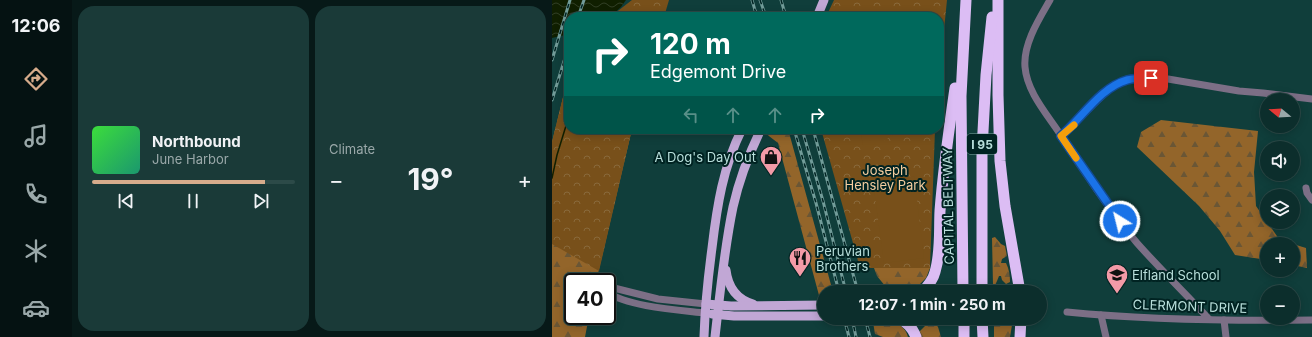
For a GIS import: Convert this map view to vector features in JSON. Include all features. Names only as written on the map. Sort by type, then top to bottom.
[{"type":"highway","name":"CAPITAL BELTWAY","points":[[963,285],[961,96],[966,0]]},
{"type":"highway","name":"I 95","points":[[982,285],[982,150],[986,75],[994,0]]},
{"type":"highway","points":[[998,0],[1000,161],[1005,206],[1019,285]]},
{"type":"highway","points":[[929,285],[933,279],[937,264],[946,150],[964,26]]},
{"type":"highway","points":[[910,325],[916,337]]},
{"type":"highway","points":[[964,325],[964,337]]},
{"type":"highway","points":[[982,325],[983,337]]},
{"type":"highway","points":[[1020,337],[1021,325]]},
{"type":"main road","points":[[815,12],[823,1]]},
{"type":"main road","points":[[819,12],[823,1]]},
{"type":"main road","points":[[704,337],[705,309],[720,190],[728,162],[740,134]]},
{"type":"main road","points":[[715,337],[724,257],[730,223],[738,188],[759,134]]},
{"type":"main road","points":[[724,257],[727,279],[734,293],[748,302],[762,306]]},
{"type":"main road","points":[[705,309],[719,305],[817,305]]},
{"type":"main road","points":[[705,309],[718,315],[817,316]]},
{"type":"street","points":[[1050,0],[1027,47],[1025,69],[1033,91],[1061,136],[1130,234],[1209,319]]},
{"type":"street","points":[[1061,136],[1109,89],[1120,82],[1133,79],[1168,79],[1239,91],[1312,100]]},
{"type":"street","points":[[1306,188],[1307,193],[1312,200]]},
{"type":"street","points":[[616,288],[705,309]]},
{"type":"street","points":[[616,298],[644,305],[705,309]]},
{"type":"street","name":"CLERMONT DRIVE","points":[[1067,312],[1101,315],[1224,320],[1312,320]]},
{"type":"street","points":[[1101,315],[1106,337]]},
{"type":"street","points":[[1224,320],[1226,337]]},
{"type":"green space","points":[[632,0],[669,0],[665,12],[616,12]]},
{"type":"green space","points":[[834,0],[947,0],[944,30],[944,12],[828,12]]},
{"type":"green space","points":[[564,93],[564,134],[631,134],[598,273],[564,273],[564,325],[587,325],[585,337],[552,337],[552,142]]},
{"type":"green space","points":[[564,93],[564,134],[631,134],[599,271],[552,244],[552,142]]},
{"type":"green space","points":[[1161,120],[1258,131],[1254,172],[1256,206],[1260,212],[1260,229],[1272,229],[1278,237],[1260,237],[1260,259],[1235,255],[1220,231],[1199,206],[1137,147],[1141,132]]},
{"type":"green space","points":[[766,134],[789,134],[831,285],[817,285],[817,288],[778,143]]},
{"type":"green space","name":"Joseph Hensley Park","points":[[822,134],[935,134],[930,268],[860,268]]},
{"type":"green space","points":[[861,134],[893,134],[883,142],[878,142],[868,147],[863,145]]},
{"type":"green space","points":[[914,176],[924,258],[884,263],[873,182]]},
{"type":"green space","points":[[995,237],[1005,246],[1007,256],[1002,259],[1001,263],[1006,263],[1009,272],[1010,282],[1006,284],[1002,280],[1001,276],[999,276],[995,285],[993,285],[992,238]]},
{"type":"green space","points":[[1300,246],[1306,248],[1307,268],[1300,266]]},
{"type":"green space","points":[[874,268],[930,268],[926,278],[919,285],[884,285],[877,276]]},
{"type":"green space","points":[[874,325],[899,325],[905,330],[908,337],[883,337],[875,334]]},
{"type":"green space","points":[[926,325],[936,325],[941,337],[921,337],[919,332]]},
{"type":"green space","points":[[994,325],[1012,325],[1010,337],[994,337]]},
{"type":"water","points":[[552,0],[626,0],[616,12],[564,12],[564,35],[552,38]]},
{"type":"waterway","points":[[552,178],[564,132]]},
{"type":"railway","points":[[566,12],[570,0]]},
{"type":"railway","points":[[580,12],[584,0]]},
{"type":"railway","points":[[752,0],[756,12]]},
{"type":"railway","points":[[760,0],[764,12]]},
{"type":"railway","points":[[781,0],[785,12]]},
{"type":"railway","points":[[552,60],[564,20]]},
{"type":"railway","points":[[552,100],[564,61]]},
{"type":"railway","points":[[795,134],[816,203],[837,285]]},
{"type":"railway","points":[[803,134],[823,201],[844,285]]},
{"type":"railway","points":[[814,134],[856,285]]},
{"type":"railway","points":[[846,325],[849,337]]},
{"type":"railway","points":[[853,325],[856,337]]},
{"type":"railway","points":[[867,325],[870,337]]},
{"type":"slow traffic","points":[[1074,125],[1061,136],[1076,158]]},
{"type":"place","name":"A Dog's Day Out","points":[[771,176]]},
{"type":"place","name":"Peruvian Brothers","points":[[800,278]]},
{"type":"place","name":"Elfland School","points":[[1117,294]]},
{"type":"route","points":[[1120,221],[1061,136],[1098,99],[1115,85],[1127,80],[1151,78]]}]
